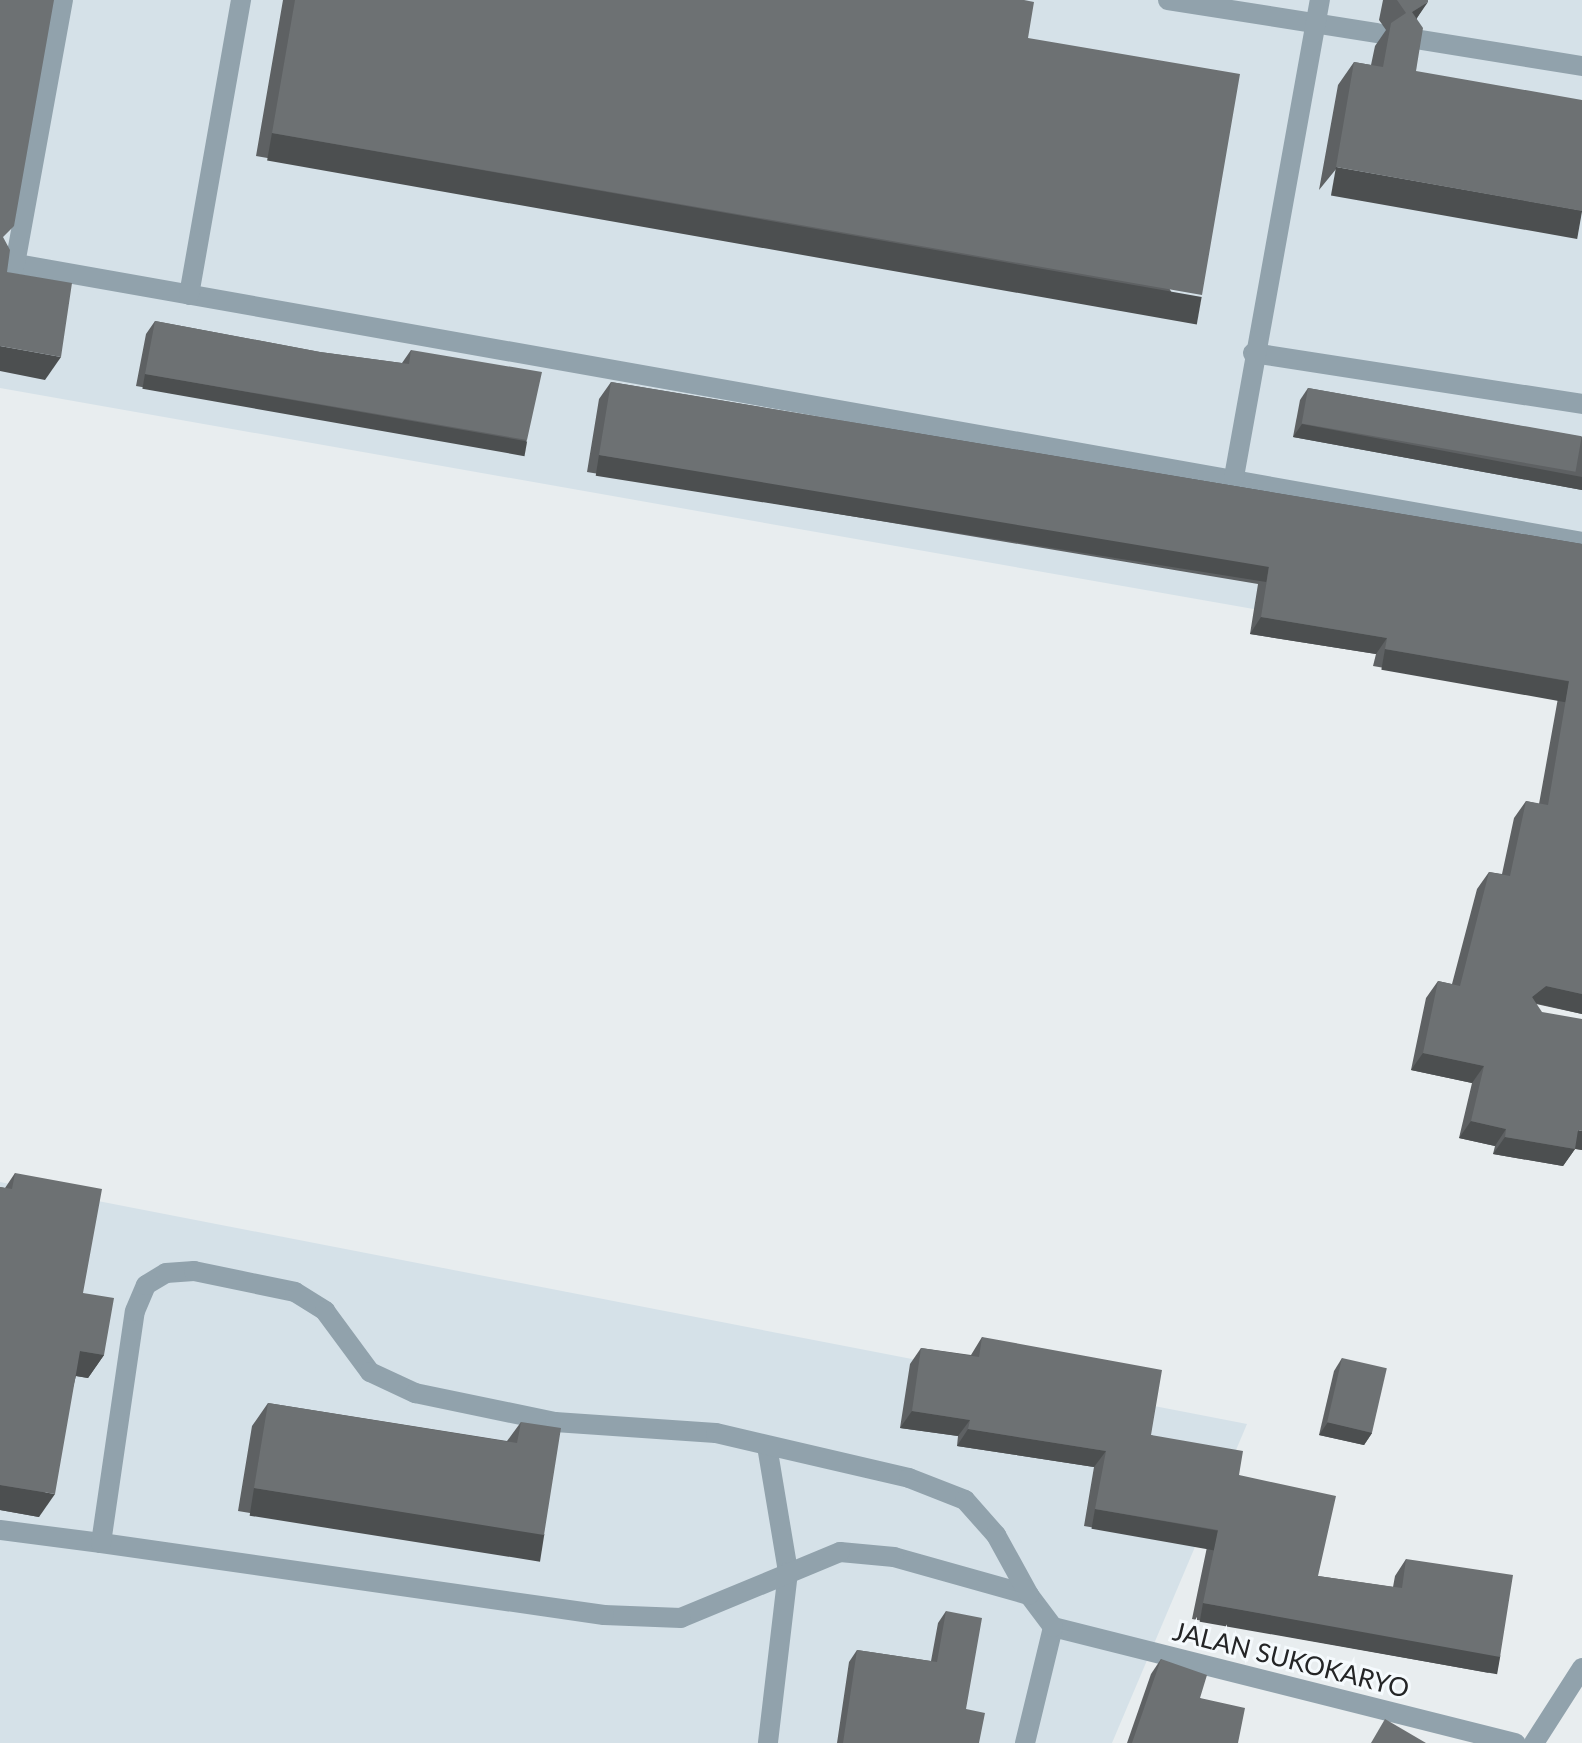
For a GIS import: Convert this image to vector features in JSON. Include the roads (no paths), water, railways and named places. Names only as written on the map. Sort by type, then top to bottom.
[{"type":"street","points":[[63,0],[8,262],[1234,477],[1582,542]]},
{"type":"street","points":[[189,295],[241,0]]},
{"type":"street","points":[[1168,0],[1377,33]]},
{"type":"street","points":[[1234,477],[1253,353],[1320,0]]},
{"type":"street","points":[[1409,38],[1582,66]]},
{"type":"street","points":[[1253,353],[1582,404]]},
{"type":"street","points":[[101,1543],[135,1311],[146,1285],[166,1273],[194,1271],[295,1292],[325,1311],[370,1372],[415,1393],[555,1422],[716,1433],[909,1478],[965,1500],[996,1535],[1029,1595],[1053,1627],[1025,1743]]},
{"type":"street","points":[[767,1446],[788,1572],[768,1743]]},
{"type":"street","points":[[0,1530],[650,1617],[681,1618],[840,1552],[894,1557],[1029,1595]]},
{"type":"street","name":"JALAN SUKOKARYO","points":[[1053,1627],[1505,1742]]},
{"type":"street","points":[[1534,1743],[1582,1668]]}]
